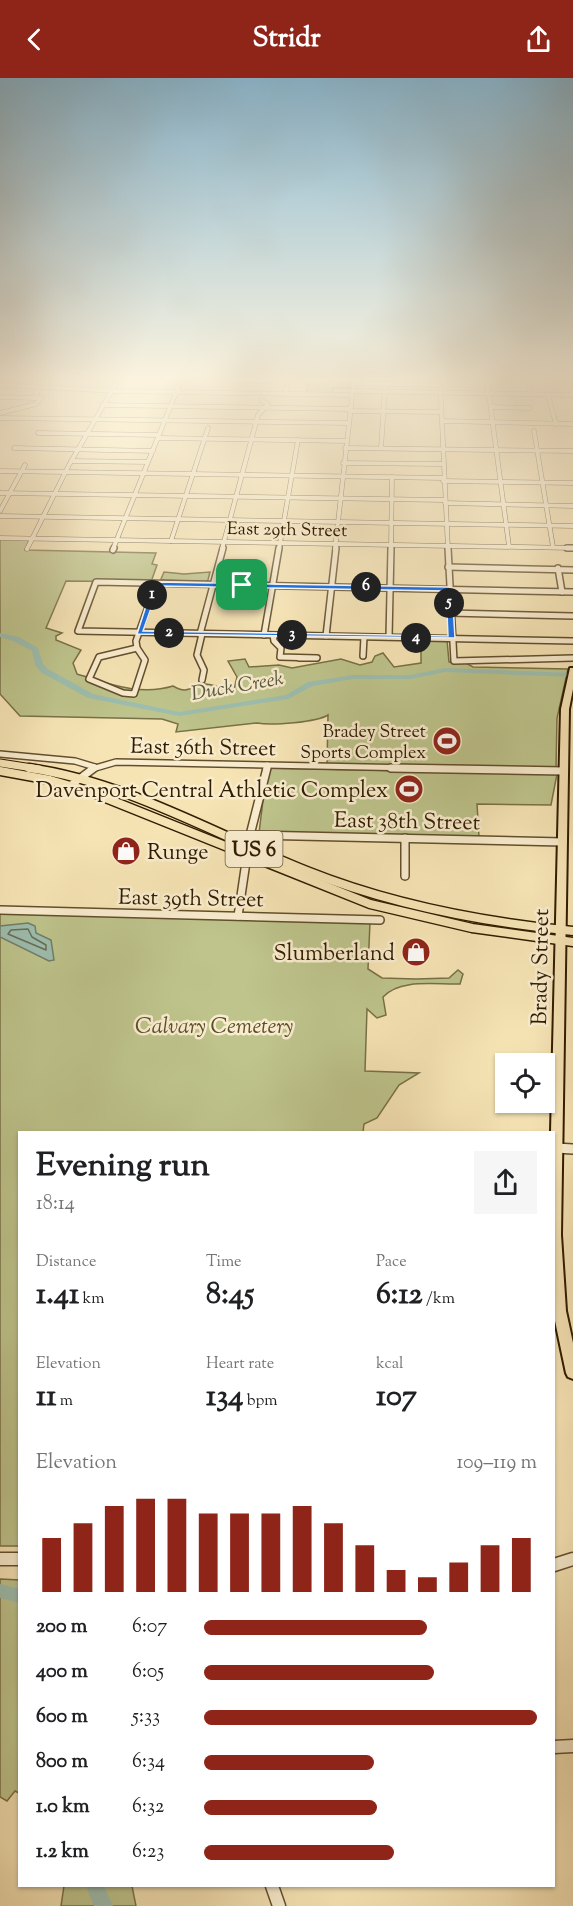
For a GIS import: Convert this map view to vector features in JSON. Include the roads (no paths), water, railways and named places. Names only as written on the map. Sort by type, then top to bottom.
[{"type":"highway","name":"Brady Street","points":[[573,670],[564,771],[568,804],[563,842],[565,937],[556,1148],[556,1284],[562,1327],[573,1373]]},
{"type":"main road","name":"US 6","points":[[0,763],[80,779],[343,894],[421,918],[481,930],[565,937],[573,931]]},
{"type":"main road","name":"US 6","points":[[0,771],[70,786],[248,851]]},
{"type":"street","points":[[0,511],[25,465]]},
{"type":"street","points":[[27,549],[69,465]]},
{"type":"street","points":[[113,550],[146,465]]},
{"type":"street","points":[[171,541],[195,465]]},
{"type":"street","points":[[202,680],[204,670],[197,655],[201,634],[244,465]]},
{"type":"street","points":[[264,635],[293,465]]},
{"type":"street","points":[[327,636],[343,465]]},
{"type":"street","points":[[442,465],[454,661],[573,658]]},
{"type":"street","points":[[498,465],[509,546]]},
{"type":"street","points":[[540,465],[554,547]]},
{"type":"street","points":[[0,471],[392,477],[573,483]]},
{"type":"street","points":[[389,637],[392,477]]},
{"type":"street","points":[[0,493],[391,500],[573,506]]},
{"type":"street","points":[[0,516],[573,526]]},
{"type":"street","name":"East 29th Street","points":[[0,538],[573,548]]},
{"type":"street","points":[[447,567],[573,570]]},
{"type":"street","points":[[558,568],[562,592]]},
{"type":"street","points":[[573,592],[96,582],[78,631],[573,641]]},
{"type":"street","points":[[137,648],[99,657],[89,678],[96,684],[123,693],[134,693],[145,660],[137,648],[139,633],[156,584]]},
{"type":"street","points":[[450,613],[573,616]]},
{"type":"street","points":[[273,635],[274,641],[281,648],[280,657],[299,658]]},
{"type":"street","points":[[363,656],[364,637]]},
{"type":"street","name":"East 36th Street","points":[[0,754],[75,761],[95,767]]},
{"type":"street","name":"East 36th Street","points":[[70,786],[95,767],[116,762],[564,771]]},
{"type":"street","points":[[238,916],[250,835],[262,794],[267,765]]},
{"type":"street","name":"East 38th Street","points":[[250,835],[563,842]]},
{"type":"street","points":[[405,838],[405,876]]},
{"type":"street","name":"East 39th Street","points":[[0,910],[380,920]]},
{"type":"street","points":[[556,1148],[573,1149]]},
{"type":"street","points":[[0,1559],[18,1559]]},
{"type":"street","points":[[555,1564],[573,1559]]},
{"type":"street","points":[[555,1748],[573,1746]]},
{"type":"street","points":[[272,1887],[279,1906]]},
{"type":"water","points":[[28,923],[35,926],[36,933],[51,940],[54,960],[49,961],[0,937],[0,926]]},
{"type":"waterway","name":"Duck Creek","points":[[0,635],[16,639],[35,650],[39,665],[45,671],[91,696],[179,714],[288,697],[311,684],[353,677],[410,677],[445,670],[573,675]]},
{"type":"waterway","points":[[0,1591],[18,1596]]},
{"type":"waterway","points":[[95,1887],[104,1906]]},
{"type":"place","name":"Bradey Street Sports Complex","points":[[447,741]]},
{"type":"place","name":"Davenport Central Athletic Complex","points":[[409,789]]},
{"type":"place","name":"Runge","points":[[126,851]]},
{"type":"place","name":"Slumberland","points":[[416,952]]},
{"type":"park label","name":"Calvary Cemetery","points":[[214,1025]]}]
